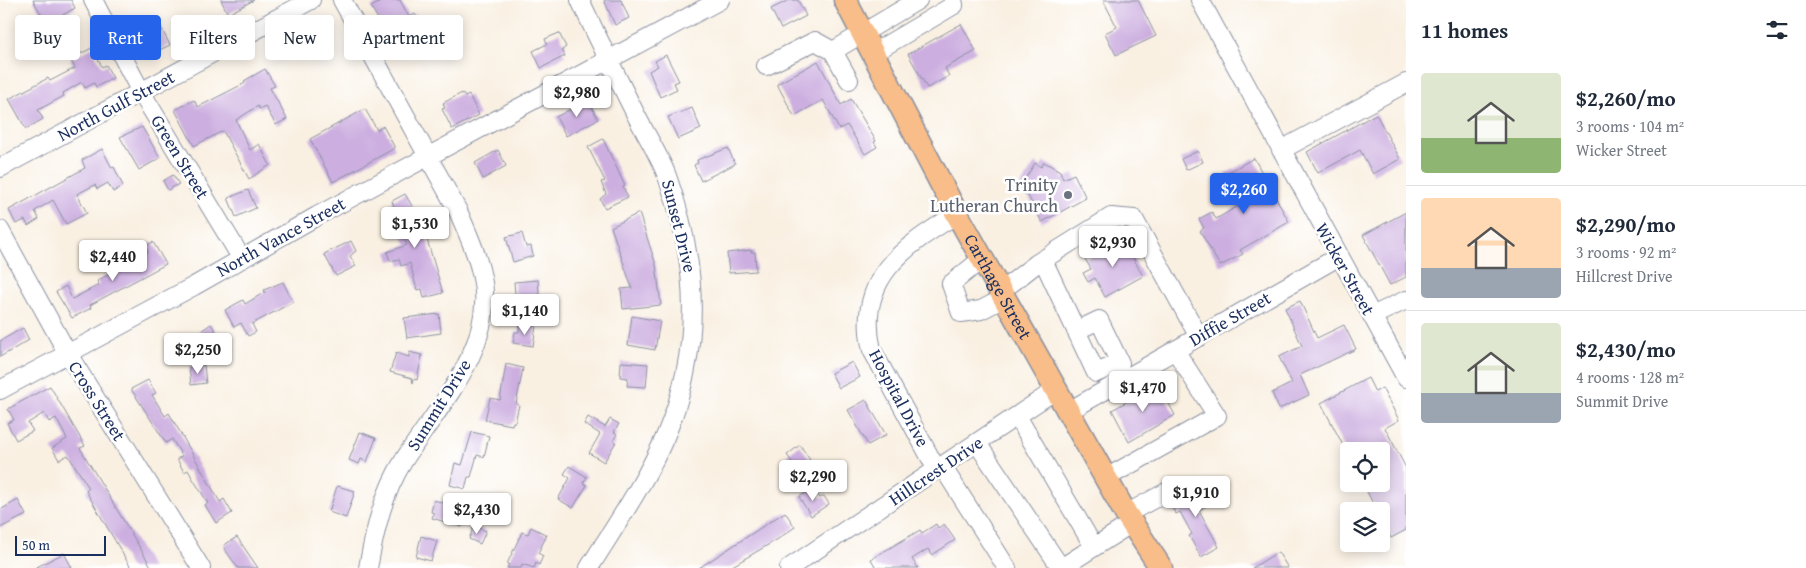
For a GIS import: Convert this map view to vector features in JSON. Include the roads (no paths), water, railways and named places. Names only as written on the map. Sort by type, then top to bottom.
[{"type":"main road","name":"Carthage Street","points":[[845,0],[957,214],[1002,295],[1129,519],[1161,568]]},
{"type":"street","name":"Green Street","points":[[93,0],[141,92],[242,259]]},
{"type":"street","name":"North Gulf Street","points":[[0,168],[311,0]]},
{"type":"street","name":"Summit Drive","points":[[342,0],[429,157],[472,244],[483,284],[480,328],[461,376],[404,461],[392,483],[381,506],[374,530],[368,568]]},
{"type":"street","name":"Sunset Drive","points":[[580,0],[667,176],[689,253],[693,322],[682,389],[665,437],[656,458],[589,568]]},
{"type":"street","name":"North Vance Street","points":[[0,390],[720,0]]},
{"type":"street","points":[[833,51],[918,0]]},
{"type":"street","points":[[872,53],[954,5],[953,0]]},
{"type":"street","name":"Wicker Street","points":[[1200,0],[1338,257],[1406,378]]},
{"type":"street","points":[[766,66],[815,41],[833,51],[849,80]]},
{"type":"street","points":[[1281,150],[1406,83]]},
{"type":"street","name":"Hospital Drive","points":[[957,214],[918,237],[890,263],[871,295],[867,331],[872,350],[939,468],[1006,568]]},
{"type":"street","points":[[982,259],[951,284],[961,313],[981,310],[1002,295],[1043,260],[1111,217],[1134,219],[1199,337]]},
{"type":"street","name":"Cross Street","points":[[0,230],[68,354],[201,568]]},
{"type":"street","name":"Diffie Street","points":[[1069,411],[1338,257]]},
{"type":"street","points":[[1043,260],[1076,331]]},
{"type":"street","points":[[1372,316],[1406,300]]},
{"type":"street","points":[[1106,478],[1217,416],[1175,350]]},
{"type":"street","name":"Hillcrest Drive","points":[[789,568],[1057,389]]},
{"type":"street","points":[[1018,416],[1094,547]]},
{"type":"street","points":[[977,443],[1061,568],[1094,547],[1129,519],[1174,488]]},
{"type":"place","name":"Trinity Lutheran Church","points":[[1068,195]]}]
